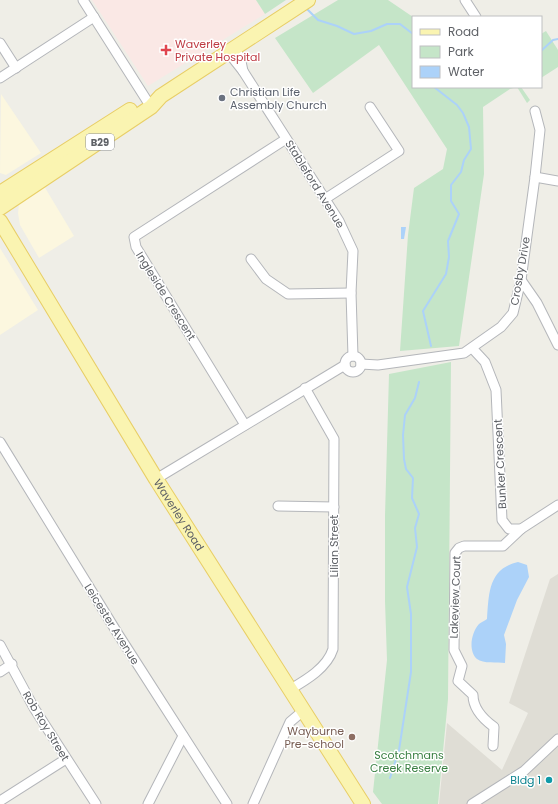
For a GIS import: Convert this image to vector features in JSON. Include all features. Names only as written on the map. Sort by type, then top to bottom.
[{"type":"main road","name":"B29","points":[[0,208],[7,191],[45,171],[304,3]]},
{"type":"main road","points":[[2,230],[9,216],[7,191]]},
{"type":"main road","name":"Waverley Road","points":[[2,230],[156,480],[363,804]]},
{"type":"street","points":[[83,0],[149,104]]},
{"type":"street","points":[[465,0],[475,16]]},
{"type":"street","points":[[0,78],[94,17]]},
{"type":"street","points":[[0,43],[16,68]]},
{"type":"street","name":"Stableford Avenue","points":[[231,50],[240,57],[243,71],[339,221],[353,251],[351,294],[353,356]]},
{"type":"street","points":[[325,199],[399,151],[370,107]]},
{"type":"street","name":"Crosby Drive","points":[[361,364],[378,365],[446,357],[464,353],[501,327],[512,313],[521,280],[535,177],[540,130],[536,111]]},
{"type":"street","name":"Ingleside Crescent","points":[[246,425],[136,247],[134,237],[286,139]]},
{"type":"street","points":[[535,177],[558,181]]},
{"type":"street","points":[[251,259],[266,279],[288,294],[351,294]]},
{"type":"street","points":[[521,280],[537,303],[558,346]]},
{"type":"street","name":"Bunker Crescent","points":[[472,348],[485,362],[496,390],[502,520],[509,529],[521,530]]},
{"type":"street","points":[[156,480],[344,365],[346,359],[353,356],[358,358],[361,364],[359,369],[352,372],[347,370],[344,365]]},
{"type":"street","name":"Lilian Street","points":[[289,690],[321,668],[330,659],[333,649],[334,439],[305,388]]},
{"type":"street","name":"Leicester Avenue","points":[[0,442],[227,804]]},
{"type":"street","points":[[521,530],[558,505]]},
{"type":"street","points":[[278,506],[334,506]]},
{"type":"street","name":"Lakeview Court","points":[[494,746],[494,726],[483,719],[473,703],[473,695],[458,681],[462,666],[454,650],[455,553],[459,548],[464,546],[503,546],[521,530]]},
{"type":"street","name":"Rob Roy Street","points":[[0,645],[12,664],[34,708],[96,804]]},
{"type":"street","points":[[0,672],[12,664]]},
{"type":"street","points":[[253,804],[290,722],[303,711]]},
{"type":"street","points":[[148,804],[183,736]]},
{"type":"street","points":[[472,804],[524,771],[558,739]]},
{"type":"street","points":[[0,801],[66,759]]},
{"type":"shaded area","name":"Waverley Private Hospital","points":[[92,0],[256,0],[265,14],[148,86]]},
{"type":"shaded area","points":[[1,94],[41,153],[6,175],[0,173]]},
{"type":"shaded area","points":[[44,186],[74,236],[39,258],[20,225],[18,213],[19,204]]},
{"type":"shaded area","points":[[0,248],[38,310],[0,335]]},
{"type":"shaded area","points":[[558,574],[558,804],[439,804],[447,723],[502,770],[528,713],[509,703],[550,579]]},
{"type":"green space","points":[[256,0],[286,0],[265,14]]},
{"type":"green space","points":[[338,0],[388,0],[412,16],[412,88],[514,88],[483,107],[484,174],[459,346],[400,351],[408,235],[414,188],[443,169],[447,149],[379,45],[313,93],[275,38]]},
{"type":"green space","points":[[546,31],[558,50],[558,67],[542,77],[542,33]]},
{"type":"green space","points":[[518,88],[522,88],[530,100],[527,103]]},
{"type":"green space","name":"Scotchmans Creek Reserve","points":[[451,362],[448,699],[438,804],[382,804],[373,792],[387,660],[385,516],[389,374]]},
{"type":"water","points":[[401,227],[406,227],[404,239],[401,239]]},
{"type":"water","points":[[518,562],[527,565],[529,577],[517,600],[504,635],[506,644],[505,663],[480,661],[474,656],[472,651],[472,637],[480,623],[487,619],[488,601],[492,584],[501,570],[508,565]]},
{"type":"waterway","points":[[306,8],[318,20],[337,26],[354,34],[371,31],[387,24],[400,24],[412,33]]},
{"type":"waterway","points":[[542,50],[553,40],[558,39]]},
{"type":"waterway","points":[[431,346],[423,311],[446,274],[449,257],[448,241],[459,214],[451,201],[451,185],[461,172],[464,160],[471,149],[469,127],[463,113],[457,105],[435,88]]},
{"type":"waterway","points":[[390,778],[399,750],[411,672],[411,614],[407,587],[417,547],[415,528],[419,514],[412,498],[413,478],[406,469],[403,435],[405,415],[415,398],[419,382]]},
{"type":"place","name":"Waverley Private Hospital","points":[[166,50]]},
{"type":"place","name":"Christian Life Assembly Church","points":[[222,98]]},
{"type":"place","name":"Wayburne Pre-school","points":[[352,737]]},
{"type":"place","name":"Bldg 1","points":[[549,780]]}]
